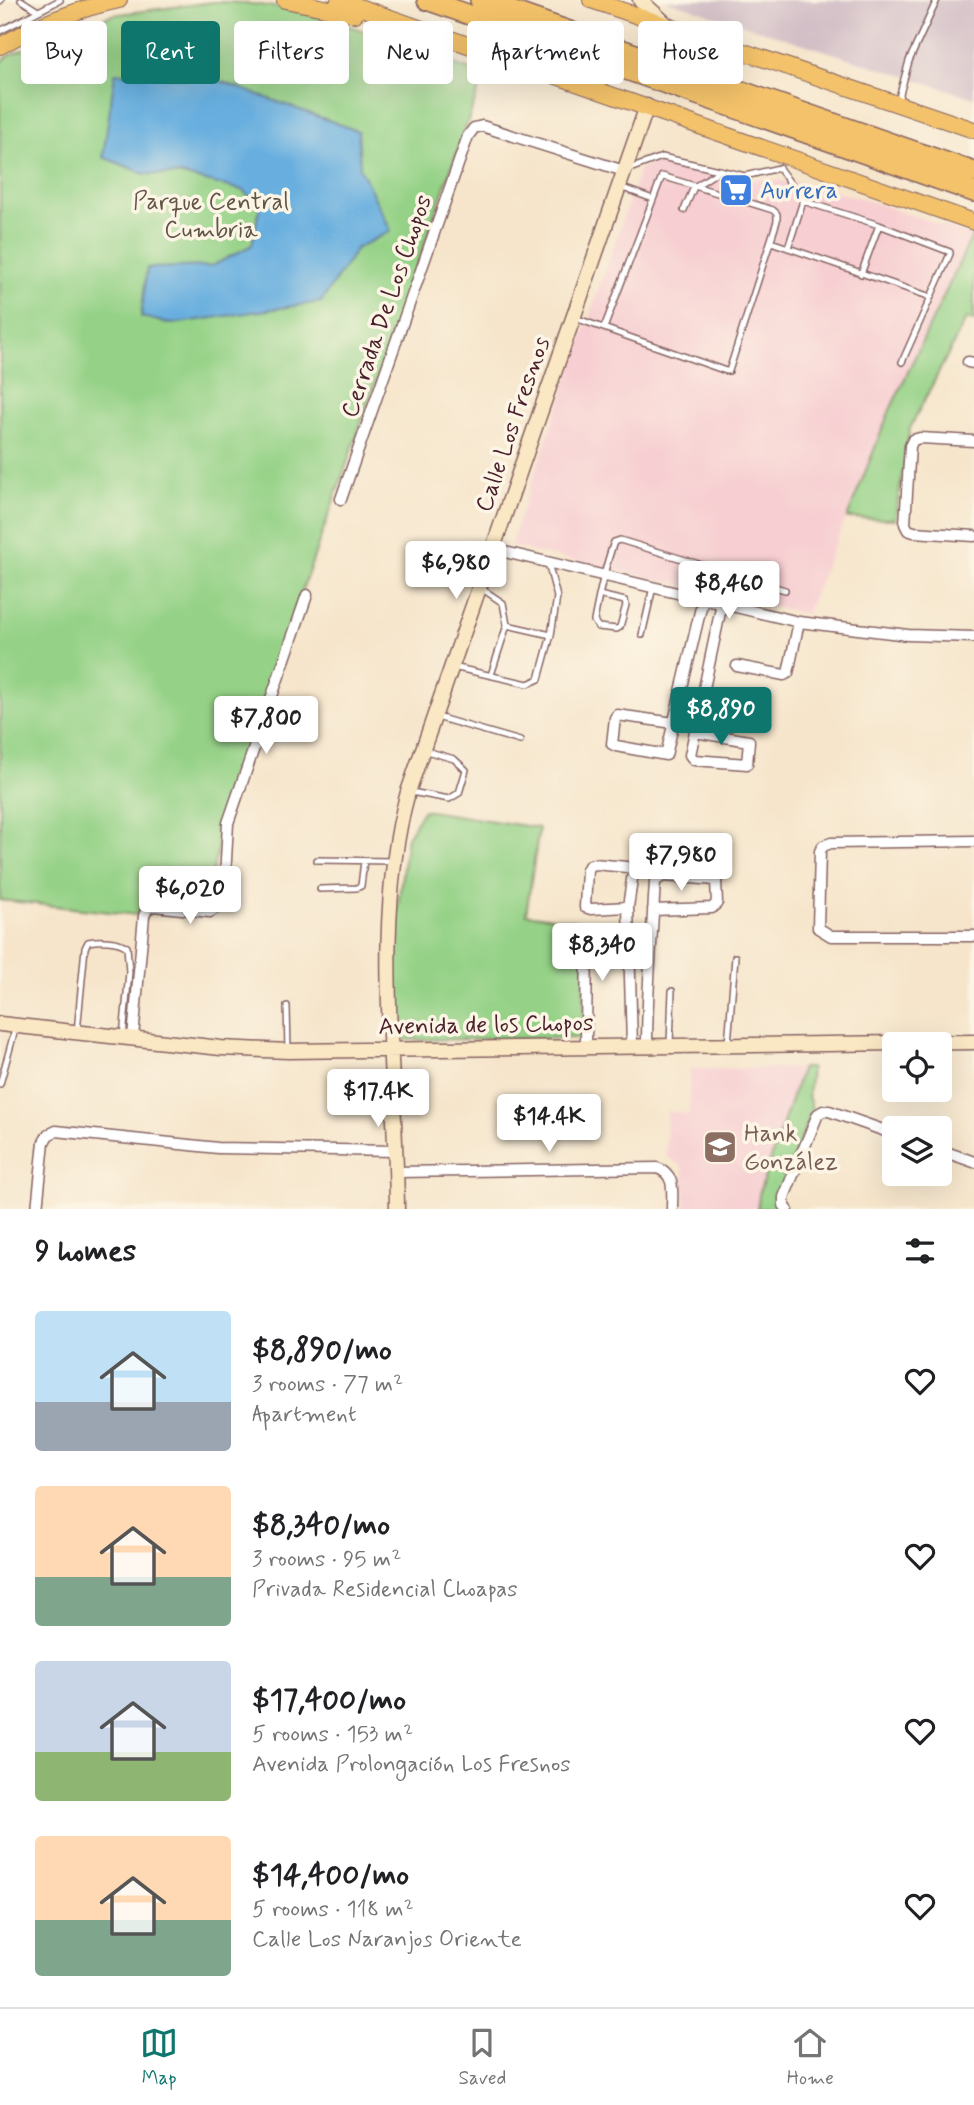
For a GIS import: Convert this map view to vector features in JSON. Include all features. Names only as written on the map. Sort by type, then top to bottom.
[{"type":"highway","points":[[427,0],[974,192]]},
{"type":"highway","points":[[480,0],[974,172]]},
{"type":"main road","points":[[0,46],[28,30],[91,6],[119,0]]},
{"type":"main road","points":[[285,0],[391,21]]},
{"type":"main road","points":[[339,0],[401,21]]},
{"type":"main road","points":[[591,0],[649,21]]},
{"type":"main road","points":[[453,39],[646,106],[780,161],[974,222]]},
{"type":"main road","points":[[743,53],[974,130]]},
{"type":"street","points":[[643,1],[663,21]]},
{"type":"street","name":"Calle Los Fresnos","points":[[397,1209],[389,929],[398,826],[646,106]]},
{"type":"street","name":"Cerrada De Los Chopos","points":[[341,499],[468,136],[474,128],[482,126],[624,171]]},
{"type":"street","points":[[974,441],[920,438],[913,440],[910,446],[905,524],[908,530],[974,536]]},
{"type":"street","points":[[492,549],[800,622],[908,635],[974,638]]},
{"type":"street","points":[[128,1037],[147,909],[154,906],[210,912],[218,907],[224,897],[228,823],[307,595]]},
{"type":"street","points":[[674,723],[617,715],[612,744],[666,755],[674,723],[702,599]]},
{"type":"street","points":[[695,732],[749,741],[747,764],[694,760],[690,755],[722,603]]},
{"type":"street","points":[[737,666],[784,675],[788,673],[800,622]]},
{"type":"street","points":[[974,841],[831,843],[823,846],[820,851],[818,928],[831,936],[974,936]]},
{"type":"street","points":[[628,907],[585,907],[589,866],[594,864],[631,869],[633,873],[628,907],[632,1045]]},
{"type":"street","points":[[647,1045],[653,910],[655,881],[658,877],[716,880],[717,903],[712,908],[653,910]]},
{"type":"street","points":[[586,1046],[587,933]]},
{"type":"street","name":"Avenida de los Chopos","points":[[3,1024],[221,1048],[288,1051],[974,1042]]},
{"type":"street","points":[[785,1207],[784,1197],[818,1114],[829,1111],[882,1130]]},
{"type":"street","points":[[37,1209],[44,1142],[48,1135],[56,1131],[218,1148],[396,1151]]},
{"type":"street","points":[[952,1154],[974,1162]]},
{"type":"street","points":[[397,1172],[657,1168],[665,1171],[671,1178],[672,1209]]},
{"type":"lane","points":[[21,0],[38,11]]},
{"type":"lane","points":[[0,31],[61,0]]},
{"type":"lane","points":[[897,104],[909,61],[937,0]]},
{"type":"lane","points":[[624,171],[662,157],[744,176],[780,161],[803,201],[948,249],[950,254],[902,362]]},
{"type":"lane","points":[[684,210],[694,187],[719,171]]},
{"type":"lane","points":[[573,317],[604,328],[726,371],[732,368],[778,221],[777,214],[773,210],[662,176],[604,328]]},
{"type":"lane","points":[[619,187],[653,199]]},
{"type":"lane","points":[[788,248],[803,201]]},
{"type":"lane","points":[[861,274],[878,225]]},
{"type":"lane","points":[[771,242],[931,297]]},
{"type":"lane","points":[[599,595],[625,601],[620,627],[608,628],[595,624],[599,595],[603,575],[614,542],[620,540],[785,590]]},
{"type":"lane","points":[[451,666],[528,684],[539,679],[551,635],[557,597],[548,562]]},
{"type":"lane","points":[[744,608],[751,580]]},
{"type":"lane","points":[[479,586],[503,603],[507,625],[491,675]]},
{"type":"lane","points":[[642,635],[653,587]]},
{"type":"lane","points":[[507,625],[551,635]]},
{"type":"lane","points":[[434,716],[520,741]]},
{"type":"lane","points":[[408,792],[449,799],[459,793],[466,770],[461,764],[454,759],[422,750]]},
{"type":"lane","points":[[317,860],[394,861]]},
{"type":"lane","points":[[320,889],[361,886],[364,861]]},
{"type":"lane","points":[[77,1032],[85,948],[88,942],[123,943],[127,947],[129,972],[128,1037]]},
{"type":"lane","points":[[729,1044],[735,957]]},
{"type":"lane","points":[[670,1044],[672,991]]},
{"type":"lane","points":[[287,1006],[288,1051]]},
{"type":"lane","points":[[0,1084],[3,1024]]},
{"type":"shaded area","points":[[665,0],[974,0],[974,98],[743,25],[743,21],[731,21]]},
{"type":"shaded area","points":[[656,162],[732,182],[761,179],[793,182],[864,199],[972,236],[890,410],[806,614],[510,546],[640,169]]},
{"type":"shaded area","points":[[802,1068],[760,1190],[757,1209],[686,1209],[682,1166],[666,1156],[667,1111],[689,1114],[690,1069]]},
{"type":"green space","name":"Parque Central Cumbria","points":[[213,2],[283,9],[334,21],[234,21],[234,84],[349,84],[349,25],[363,30],[363,84],[453,84],[453,63],[467,69],[467,84],[481,84],[229,797],[207,896],[154,898],[141,905],[137,915],[0,900],[0,63],[21,50],[21,84],[107,84],[107,21],[96,21],[112,15]]},
{"type":"green space","points":[[972,236],[974,321],[966,319],[910,428],[895,519],[847,518],[890,410]]},
{"type":"green space","points":[[423,810],[539,828],[526,914],[584,922],[584,1038],[395,1040],[395,929],[407,837]]},
{"type":"green space","points":[[802,1068],[811,1068],[808,1096],[812,1109],[778,1196],[783,1209],[757,1209],[760,1190]]},
{"type":"water","points":[[115,73],[121,73],[121,84],[220,84],[220,81],[358,131],[360,168],[391,231],[357,248],[321,302],[172,324],[141,317],[147,268],[212,266],[252,245],[260,205],[242,190],[181,175],[145,174],[103,157]]},
{"type":"place","name":"Aurrera","points":[[736,190]]},
{"type":"place","name":"Hank González","points":[[720,1147]]}]
